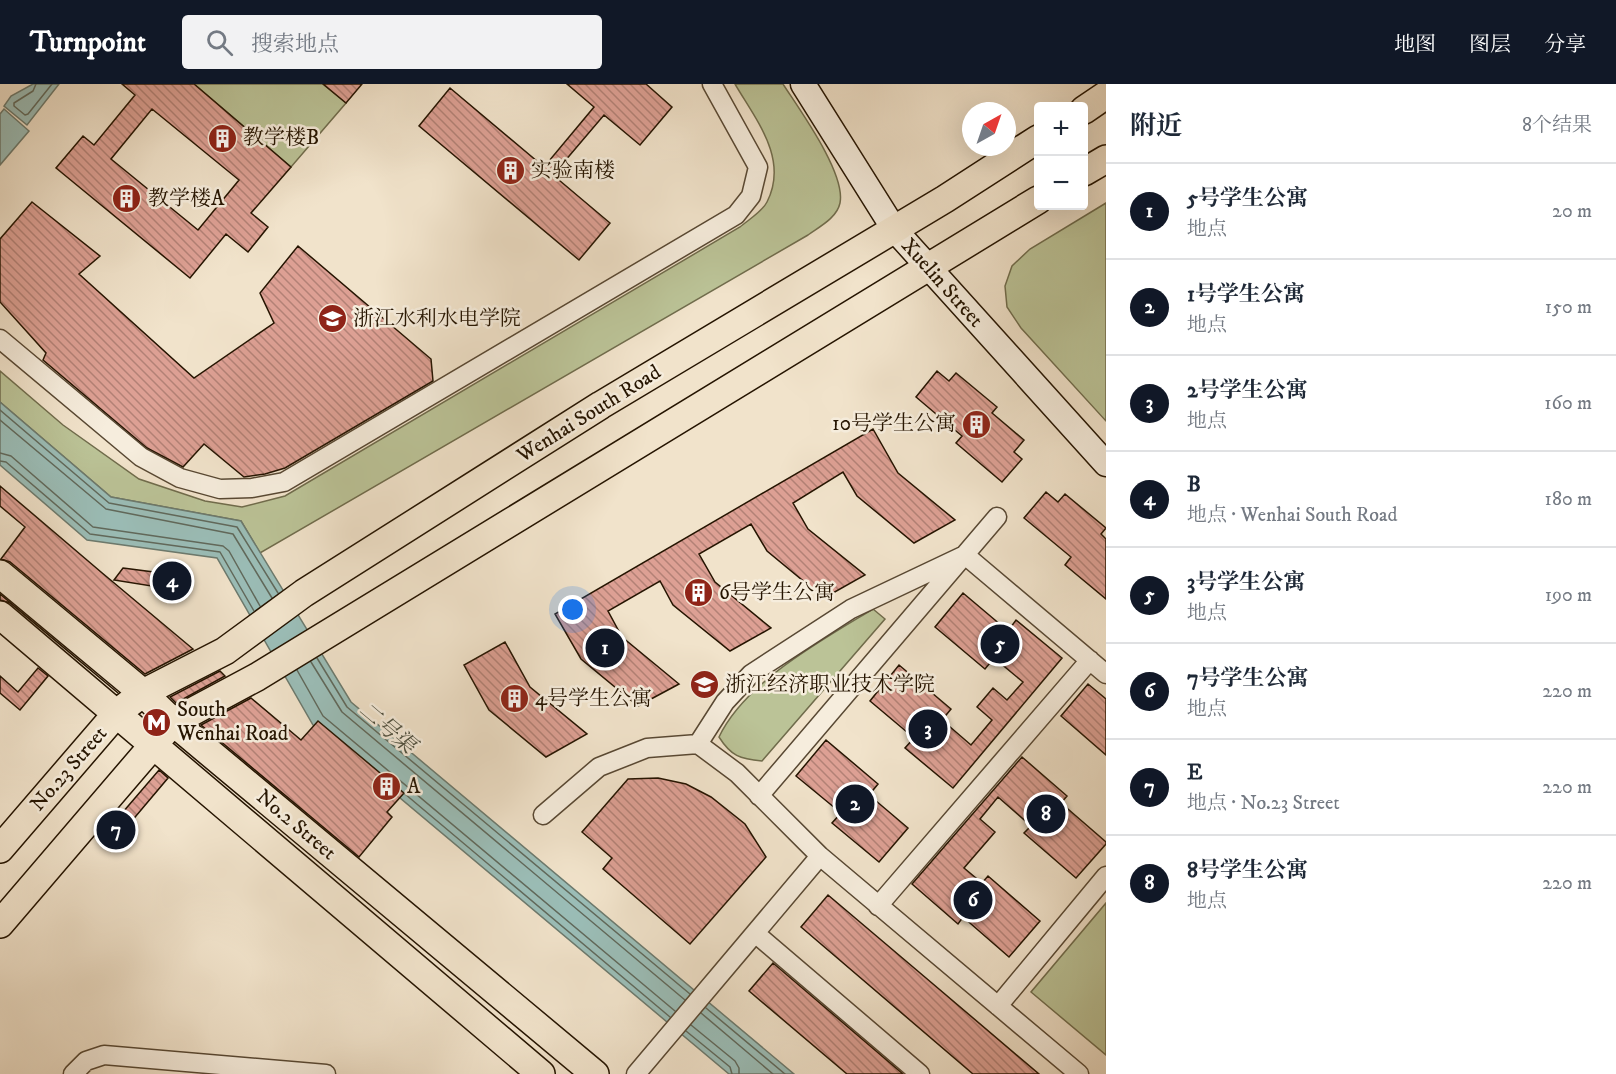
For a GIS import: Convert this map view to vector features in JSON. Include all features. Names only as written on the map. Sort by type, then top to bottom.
[{"type":"main road","name":"Xuelin Street","points":[[803,84],[894,229],[1106,464]]},
{"type":"main road","points":[[1088,107],[1106,95]]},
{"type":"main road","name":"Wenhai South Road","points":[[143,693],[225,651],[304,593],[601,405],[894,229],[1034,142]]},
{"type":"main road","points":[[1088,169],[1106,159]]},
{"type":"main road","points":[[0,924],[172,722],[257,677],[1034,202]]},
{"type":"main road","name":"No.2 Street","points":[[0,574],[143,693],[172,722],[595,1074]]},
{"type":"main road","name":"No.2 Street","points":[[0,615],[541,1074]]},
{"type":"main road","name":"No.23 Street","points":[[0,849],[117,713],[143,693]]},
{"type":"street","points":[[0,339],[141,457],[180,478],[220,489],[252,488],[284,482],[736,215],[751,196],[758,167],[712,84]]},
{"type":"street","points":[[759,796],[997,517]]},
{"type":"street","points":[[965,555],[1106,674]]},
{"type":"street","points":[[698,744],[725,702],[750,674],[850,609],[965,555]]},
{"type":"street","points":[[878,906],[1090,660]]},
{"type":"street","points":[[543,815],[599,767],[647,748],[698,744],[737,773],[820,856],[1076,1073]]},
{"type":"street","points":[[636,1074],[820,856]]},
{"type":"street","points":[[998,1006],[1106,876]]},
{"type":"street","points":[[755,933],[920,1074]]},
{"type":"street","points":[[73,1074],[86,1061],[104,1055],[326,1074]]},
{"type":"green space","points":[[194,84],[323,84],[346,103],[291,167]]},
{"type":"green space","points":[[735,84],[783,84],[820,142],[836,175],[840,190],[840,203],[831,218],[808,235],[260,553],[241,521],[111,497],[0,402],[0,371],[63,425],[139,479],[205,501],[242,507],[285,496],[740,227],[765,206],[773,186],[772,155],[760,126]]},
{"type":"green space","points":[[1106,203],[1106,421],[1021,328],[1007,307],[1005,286],[1012,266],[1030,249]]},
{"type":"green space","points":[[873,609],[885,619],[762,761],[742,758],[728,748],[719,737],[731,717],[747,698],[787,664]]},
{"type":"green space","points":[[1106,903],[1106,1055],[1031,992]]},
{"type":"water","points":[[33,84],[59,84],[27,125],[4,106],[11,96]]},
{"type":"water","points":[[4,109],[29,131],[0,165],[0,114]]},
{"type":"water","points":[[0,402],[111,497],[241,521],[351,702],[794,1074],[729,1074],[313,725],[217,558],[87,540],[0,465]]},
{"type":"building","points":[[122,84],[194,84],[291,167],[251,213],[268,227],[248,252],[226,234],[190,278],[56,168],[83,136],[94,145],[135,95]],"holes":[[[152,109],[239,180],[198,230],[111,159]]]},
{"type":"building","points":[[323,84],[362,84],[346,103]]},
{"type":"building","name":"实验南楼","points":[[567,84],[646,84],[672,107],[640,145],[604,115],[553,175],[610,223],[579,260],[419,126],[450,88],[544,167],[594,107]]},
{"type":"building","points":[[32,202],[100,256],[79,274],[194,378],[274,323],[260,293],[298,246],[431,359],[433,381],[285,468],[244,477],[204,444],[183,467],[147,448],[43,360],[46,353],[0,302],[0,239]]},
{"type":"building","name":"10号学生公寓","points":[[937,371],[949,381],[956,373],[997,407],[992,413],[1024,440],[1014,452],[1022,459],[1002,482],[956,443],[962,436],[916,397]]},
{"type":"building","points":[[873,429],[898,473],[955,520],[914,543],[857,496],[843,472],[793,503],[808,529],[865,575],[824,598],[767,551],[751,524],[699,554],[715,582],[771,628],[730,651],[673,605],[660,581],[608,611],[622,637],[679,684],[638,706],[581,659],[555,614]]},
{"type":"building","points":[[0,486],[193,649],[145,674],[10,562],[1,559],[25,527],[0,506]]},
{"type":"building","points":[[1046,492],[1058,502],[1065,494],[1106,528],[1101,534],[1106,539],[1106,599],[1065,565],[1071,557],[1024,518]]},
{"type":"building","points":[[123,568],[192,577],[189,592],[114,580]]},
{"type":"building","points":[[963,593],[1008,631],[1016,620],[1062,658],[953,788],[905,748],[914,738],[870,701],[899,665],[951,709],[942,720],[971,745],[992,720],[977,707],[993,688],[1007,700],[1023,682],[994,658],[985,669],[935,627]]},
{"type":"building","points":[[0,594],[118,693],[10,603],[0,600]]},
{"type":"building","name":"4号学生公寓","points":[[505,642],[530,687],[587,734],[546,757],[489,710],[464,665]]},
{"type":"building","points":[[38,668],[48,676],[20,710],[0,693],[0,676],[18,692]]},
{"type":"building","points":[[220,671],[225,676],[176,703],[170,697]]},
{"type":"building","points":[[1088,684],[1106,699],[1106,755],[1061,716]]},
{"type":"building","points":[[251,698],[301,740],[318,721],[404,793],[387,812],[392,817],[359,857],[201,725]]},
{"type":"building","points":[[826,740],[878,784],[869,795],[908,828],[879,862],[832,823],[841,813],[796,776]]},
{"type":"building","points":[[1022,757],[1067,796],[1061,803],[1106,844],[1076,878],[1024,833],[1031,826],[998,797],[980,819],[995,832],[964,868],[982,883],[988,876],[1040,921],[1009,957],[963,917],[958,924],[912,884]]},
{"type":"building","points":[[159,770],[168,778],[109,848],[99,840]]},
{"type":"building","points":[[658,778],[686,784],[711,797],[745,824],[766,857],[690,944],[603,869],[612,858],[582,832],[628,779]]},
{"type":"building","points":[[828,895],[1039,1074],[973,1074],[801,927]]},
{"type":"building","points":[[773,963],[903,1074],[847,1074],[749,991]]},
{"type":"place","name":"教学楼B","points":[[222,138]]},
{"type":"place","name":"实验南楼","points":[[510,171]]},
{"type":"place","name":"教学楼A","points":[[127,199]]},
{"type":"place","name":"浙江水利水电学院","points":[[332,319]]},
{"type":"place","name":"10号学生公寓","points":[[977,424]]},
{"type":"place","name":"B","points":[[172,581]]},
{"type":"place","name":"6号学生公寓","points":[[698,593]]},
{"type":"place","name":"3号学生公寓","points":[[1000,644]]},
{"type":"place","name":"5号学生公寓","points":[[605,648]]},
{"type":"place","name":"浙江经济职业技术学院","points":[[704,685]]},
{"type":"place","name":"4号学生公寓","points":[[514,699]]},
{"type":"place","name":"South Wenhai Road","points":[[156,722]]},
{"type":"place","name":"2号学生公寓","points":[[928,729]]},
{"type":"place","name":"A","points":[[386,787]]},
{"type":"place","name":"1号学生公寓","points":[[855,804]]},
{"type":"place","name":"8号学生公寓","points":[[1046,814]]},
{"type":"place","name":"E","points":[[116,830]]},
{"type":"place","name":"7号学生公寓","points":[[973,900]]},
{"type":"water label","name":"二号渠","points":[[387,728]]}]
